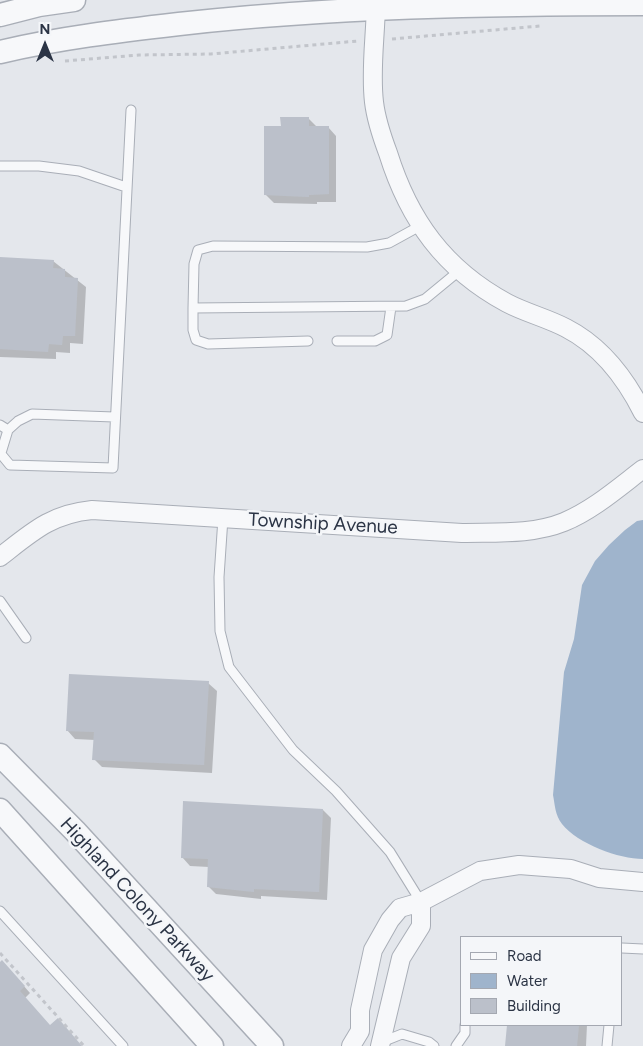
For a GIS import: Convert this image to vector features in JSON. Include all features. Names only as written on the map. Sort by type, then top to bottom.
[{"type":"street","points":[[0,8],[74,0]]},
{"type":"street","points":[[376,4],[373,41],[374,103],[397,182],[420,226],[459,271],[508,303],[566,328],[588,342],[615,368],[643,414]]},
{"type":"street","points":[[0,52],[34,44],[164,26],[376,4],[643,4]]},
{"type":"street","points":[[0,15],[39,5]]},
{"type":"street","name":"Township Avenue","points":[[0,557],[41,524],[74,512],[92,510],[462,532],[520,532],[563,523],[600,502],[643,469]]},
{"type":"street","name":"Highland Colony Parkway","points":[[0,755],[82,838],[272,1046]]},
{"type":"street","name":"Highland Colony Parkway","points":[[0,810],[212,1046]]},
{"type":"street","points":[[372,1040],[360,1010],[373,950],[390,920],[400,908],[421,902],[455,882],[480,871],[519,865],[571,869],[599,878],[643,882]]},
{"type":"street","points":[[372,1040],[401,958],[421,926],[421,902]]},
{"type":"lane","points":[[114,417],[32,414],[4,428],[0,453],[10,465],[113,468],[130,110]]},
{"type":"lane","points":[[0,166],[39,166],[79,171],[126,187]]},
{"type":"lane","points":[[308,341],[208,344],[196,340],[193,330],[193,308],[194,264],[198,250],[213,246],[367,247],[389,242],[420,226]]},
{"type":"lane","points":[[193,308],[406,306],[425,299],[459,271]]},
{"type":"lane","points":[[337,341],[375,342],[387,335],[391,307]]},
{"type":"lane","points":[[223,518],[219,577],[220,631],[229,667],[293,750],[336,791],[390,852],[421,902]]},
{"type":"lane","points":[[0,602],[26,638]]},
{"type":"lane","points":[[0,911],[123,1046]]},
{"type":"lane","points":[[623,948],[643,949]]},
{"type":"lane","points":[[456,1046],[465,1033],[466,1026]]},
{"type":"lane","points":[[607,1046],[609,1026]]},
{"type":"lane","points":[[372,1040],[402,1034],[434,1046]]},
{"type":"path","points":[[57,62],[139,55],[211,54],[343,41],[373,41],[543,26]]},
{"type":"path","points":[[0,953],[84,1046]]},
{"type":"water","points":[[643,520],[643,859],[611,853],[578,838],[560,821],[553,795],[564,672],[574,639],[582,585],[595,561],[609,545],[637,521]]},
{"type":"building","points":[[280,117],[309,117],[309,126],[329,126],[329,194],[309,195],[309,197],[264,195],[264,126],[281,126]]},
{"type":"building","points":[[0,257],[54,260],[53,268],[65,269],[65,277],[78,278],[75,336],[63,336],[62,345],[49,344],[48,352],[0,349]]},
{"type":"building","points":[[69,674],[209,681],[204,765],[92,760],[94,732],[66,731]]},
{"type":"building","points":[[183,801],[323,809],[319,892],[254,889],[254,892],[207,887],[208,859],[181,858]]},
{"type":"building","points":[[2,960],[25,986],[20,991],[50,1025],[58,1018],[82,1046],[0,1046],[0,962]]},
{"type":"building","points":[[507,1026],[579,1026],[577,1046],[505,1046]]}]
